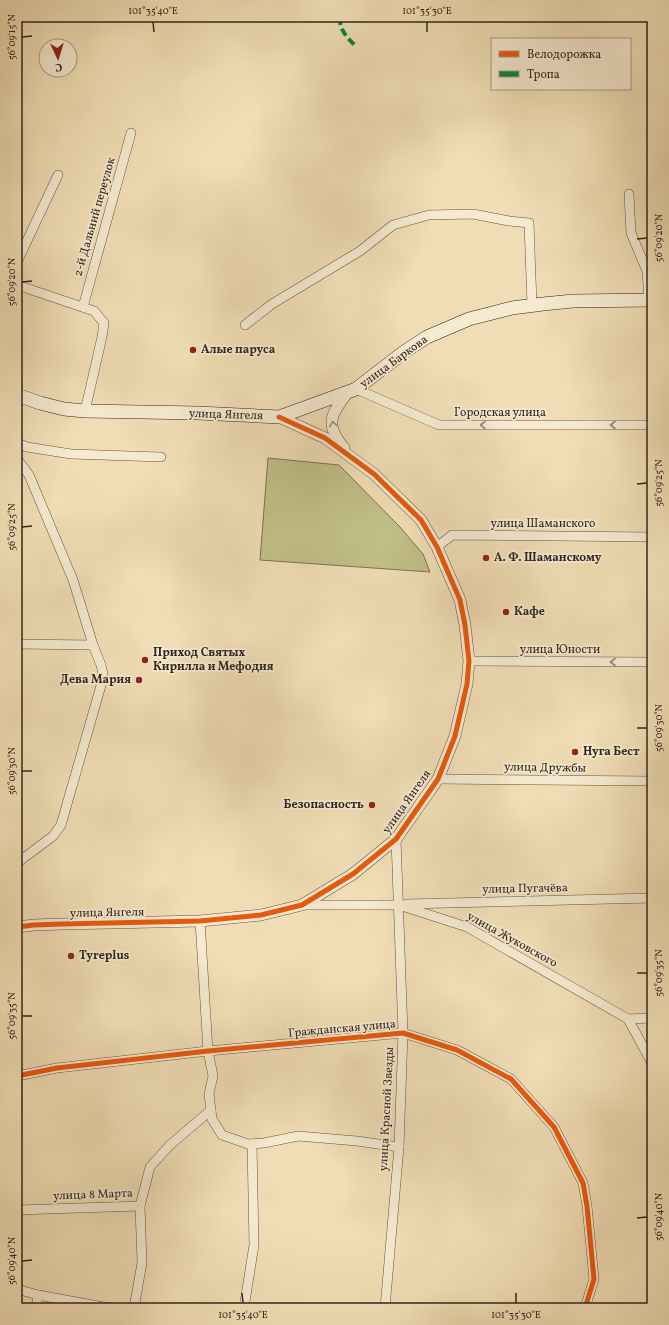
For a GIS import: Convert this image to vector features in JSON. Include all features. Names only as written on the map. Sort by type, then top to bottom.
[{"type":"main road","name":"улица Баркова","points":[[279,417],[352,390],[427,337],[469,319],[512,308],[532,305],[573,301],[651,300]]},
{"type":"main road","name":"улица Янгеля","points":[[17,395],[52,406],[85,411],[198,413],[279,417]]},
{"type":"street","name":"2-й Дальний переулок","points":[[83,307],[131,133]]},
{"type":"street","points":[[17,262],[58,175]]},
{"type":"street","points":[[629,194],[631,233],[646,271],[651,300]]},
{"type":"street","points":[[245,325],[272,304],[360,251],[393,225],[429,215],[473,214],[529,223],[532,305]]},
{"type":"street","points":[[17,285],[94,311],[104,323],[85,411]]},
{"type":"street","points":[[351,456],[335,437],[331,420],[335,408],[352,390]]},
{"type":"street","name":"Городская улица","points":[[352,390],[439,425],[652,425]]},
{"type":"street","name":"улица Янгеля","points":[[17,928],[62,924],[200,922],[261,915],[302,905],[352,874],[396,839],[438,779],[455,736],[467,684],[469,661],[465,625],[460,600],[437,546],[421,520],[374,474],[325,438],[279,417]]},
{"type":"street","points":[[17,443],[27,447],[71,454],[160,457]]},
{"type":"street","points":[[17,459],[29,475],[73,580],[93,645],[101,665],[102,674],[102,682],[61,825],[53,836],[17,863]]},
{"type":"street","name":"улица Шаманского","points":[[437,546],[452,535],[652,537]]},
{"type":"street","points":[[17,644],[93,645]]},
{"type":"street","name":"улица Юности","points":[[469,661],[652,662]]},
{"type":"street","name":"улица Дружбы","points":[[438,779],[652,781]]},
{"type":"street","name":"улица Красной Звезды","points":[[385,1308],[399,1147],[403,1033],[396,839]]},
{"type":"street","name":"улица Пугачёва","points":[[399,905],[652,898]]},
{"type":"street","name":"улица Жуковского","points":[[302,905],[399,905],[467,927],[628,1019]]},
{"type":"street","points":[[200,922],[208,1051],[213,1076],[208,1094],[212,1119],[222,1135],[248,1144],[264,1143],[298,1136],[357,1141],[399,1147]]},
{"type":"street","points":[[652,1018],[628,1019],[652,1063]]},
{"type":"street","name":"Гражданская улица","points":[[17,1076],[57,1068],[208,1051],[403,1033],[457,1050],[511,1079],[554,1127],[583,1183],[587,1206],[594,1279],[585,1308]]},
{"type":"street","points":[[140,1206],[150,1167],[170,1145],[211,1110]]},
{"type":"street","points":[[244,1308],[254,1245],[252,1144]]},
{"type":"street","name":"улица 8 Марта","points":[[17,1210],[140,1206],[142,1263],[134,1308]]},
{"type":"street","points":[[17,1289],[38,1295],[110,1308]]},
{"type":"street","points":[[36,1308],[38,1295]]},
{"type":"shaded area","points":[[268,458],[339,465],[400,527],[423,554],[430,572],[260,560]]},
{"type":"marked path","points":[[340,17],[343,30],[347,37],[357,47]]},
{"type":"cycle path","points":[[17,927],[62,924],[200,921],[261,915],[302,905],[353,874],[396,839],[438,779],[455,736],[467,684],[469,661],[465,625],[460,600],[437,547],[421,520],[374,474],[325,438],[279,417]]},
{"type":"cycle path","points":[[17,1076],[57,1068],[208,1051],[403,1033],[457,1050],[511,1079],[554,1127],[583,1183],[587,1206],[594,1279],[585,1308]]},
{"type":"place","name":"Алые паруса","points":[[193,350]]},
{"type":"place","name":"А. Ф. Шаманскому","points":[[486,558]]},
{"type":"place","name":"Кафе","points":[[506,612]]},
{"type":"place","name":"Приход Святых Кирилла и Мефодия","points":[[145,660]]},
{"type":"place","name":"Дева Мария","points":[[139,680]]},
{"type":"place","name":"Нуга Бест","points":[[575,752]]},
{"type":"place","name":"Безопасность","points":[[372,805]]},
{"type":"place","name":"Tyreplus","points":[[71,956]]}]
